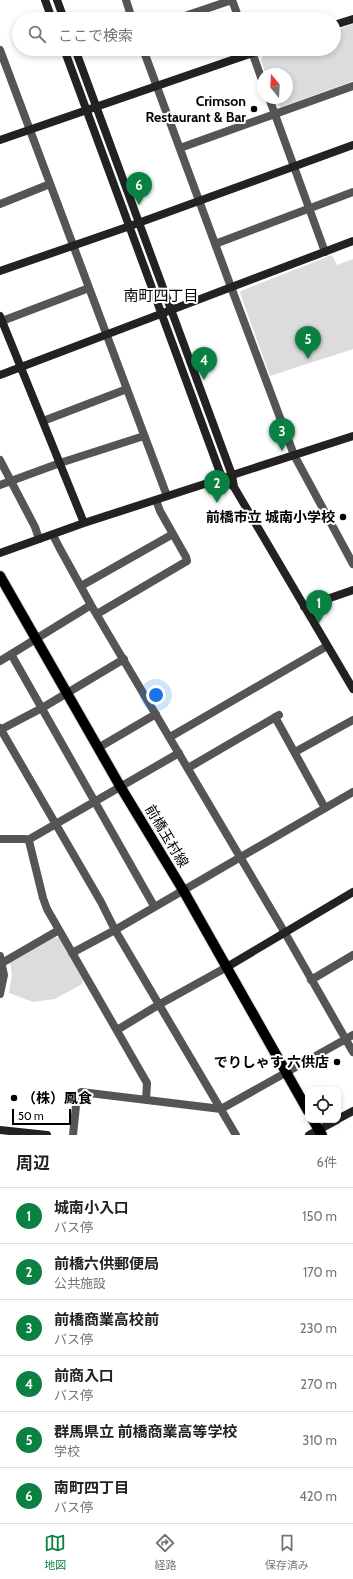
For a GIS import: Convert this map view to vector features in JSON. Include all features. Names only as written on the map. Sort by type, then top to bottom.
[{"type":"main road","name":"前橋玉村線","points":[[0,576],[37,638],[120,786],[183,890],[305,1106]]},
{"type":"main road","points":[[315,1123],[320,1132]]},
{"type":"street","points":[[46,0],[50,12]]},
{"type":"street","points":[[57,0],[61,12]]},
{"type":"street","points":[[126,0],[130,12]]},
{"type":"street","points":[[197,12],[232,0],[236,12]]},
{"type":"street","points":[[341,23],[353,19]]},
{"type":"street","points":[[0,50],[167,496]]},
{"type":"street","points":[[67,56],[222,478],[234,487]]},
{"type":"street","points":[[78,56],[232,475],[234,487],[327,646],[349,675],[353,689]]},
{"type":"street","points":[[146,56],[294,455],[353,564]]},
{"type":"street","points":[[0,140],[237,56]]},
{"type":"street","points":[[253,56],[257,68]]},
{"type":"street","points":[[180,148],[353,86]]},
{"type":"street","points":[[271,104],[325,252]]},
{"type":"street","points":[[0,271],[139,223],[353,145]]},
{"type":"street","points":[[0,204],[50,184]]},
{"type":"street","points":[[216,244],[353,192]]},
{"type":"street","points":[[0,375],[353,241]]},
{"type":"street","points":[[84,523],[1,318],[89,288]]},
{"type":"street","points":[[43,421],[127,389]]},
{"type":"street","points":[[0,485],[60,463],[144,436]]},
{"type":"street","points":[[0,553],[84,523],[353,436]]},
{"type":"street","points":[[0,460],[39,539]]},
{"type":"street","points":[[97,614],[187,561],[160,511],[156,500]]},
{"type":"street","points":[[53,534],[91,605],[285,933],[353,1052]]},
{"type":"street","points":[[81,586],[173,534]]},
{"type":"street","points":[[304,607],[353,590]]},
{"type":"street","points":[[0,661],[91,605]]},
{"type":"street","points":[[170,737],[327,646]]},
{"type":"street","points":[[11,654],[154,906]]},
{"type":"street","points":[[124,659],[42,708],[0,729],[56,824],[115,930],[236,1135]]},
{"type":"street","points":[[98,748],[156,714]]},
{"type":"street","points":[[188,768],[277,716],[294,752],[325,808]]},
{"type":"street","points":[[294,752],[353,720]]},
{"type":"street","points":[[0,839],[28,840],[179,753]]},
{"type":"street","points":[[72,953],[115,930],[154,906],[352,793]]},
{"type":"street","points":[[28,840],[47,909],[147,1083],[146,1100]]},
{"type":"street","points":[[117,1030],[353,892]]},
{"type":"street","points":[[0,994],[4,974],[1,961],[59,930]]},
{"type":"street","points":[[311,980],[353,955]]},
{"type":"street","points":[[73,1135],[77,1096],[80,1092],[221,1110],[353,1035]]},
{"type":"street","points":[[341,1118],[353,1111]]},
{"type":"street","points":[[309,1135],[320,1132],[333,1123]]},
{"type":"street","points":[[0,1130],[26,1134],[47,1135]]},
{"type":"shaded area","points":[[353,24],[353,81],[293,103],[293,68],[264,68],[261,61],[263,56],[341,56],[341,28]]},
{"type":"shaded area","points":[[277,104],[289,104],[281,107]]},
{"type":"shaded area","points":[[332,255],[337,265],[353,259],[353,349],[270,376],[240,293],[241,291]]},
{"type":"shaded area","points":[[55,937],[59,938],[83,980],[82,984],[55,999],[33,1002],[9,993],[12,974],[10,963]]},
{"type":"place","name":"Crimson Restaurant & Bar","points":[[254,109]]},
{"type":"place","name":"南町四丁目","points":[[139,205]]},
{"type":"place","name":"群馬県立 前橋商業高等学校","points":[[308,359]]},
{"type":"place","name":"前商入口","points":[[204,380]]},
{"type":"place","name":"前橋商業高校前","points":[[282,451]]},
{"type":"place","name":"前橋六供郵便局","points":[[217,503]]},
{"type":"place","name":"前橋市立 城南小学校","points":[[343,517]]},
{"type":"place","name":"城南小入口","points":[[319,623]]},
{"type":"place","name":"でりしゃす 六供店","points":[[337,1062]]},
{"type":"place","name":"（株）鳳食","points":[[14,1098]]},
{"type":"district","name":"南町四丁目","points":[[161,296]]}]
